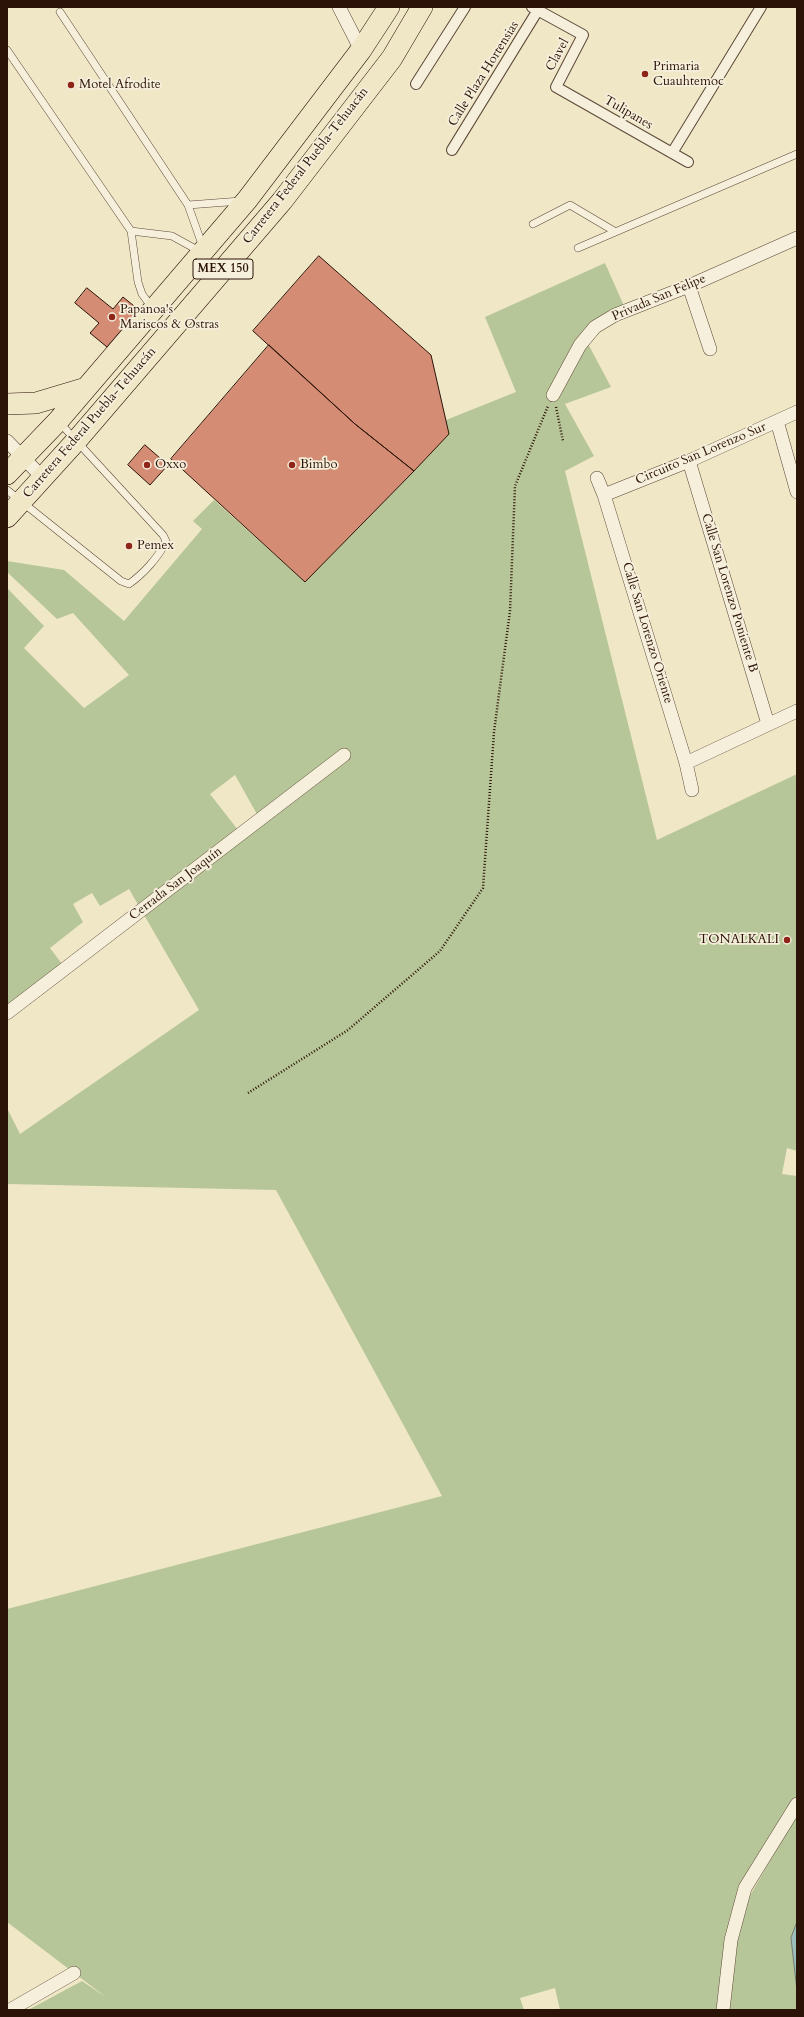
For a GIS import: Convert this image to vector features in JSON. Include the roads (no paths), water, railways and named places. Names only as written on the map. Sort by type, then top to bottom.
[{"type":"main road","name":"Carretera Federal Puebla-Tehuacán","points":[[7,474],[58,421],[247,200],[361,50],[389,7]]},
{"type":"main road","name":"Carretera Federal Puebla-Tehuacán","points":[[12,503],[43,478],[282,201],[392,58],[422,7]]},
{"type":"main road","points":[[7,404],[36,403],[86,388]]},
{"type":"street","points":[[339,7],[361,50]]},
{"type":"street","points":[[416,84],[465,7]]},
{"type":"street","points":[[672,153],[761,7]]},
{"type":"street","name":"Clavel","points":[[535,9],[583,35],[556,87]]},
{"type":"street","name":"Calle Plaza Hortensias","points":[[452,150],[535,9]]},
{"type":"street","name":"Tulipanes","points":[[556,87],[688,162]]},
{"type":"street","name":"Privada San Felipe","points":[[553,395],[580,345],[595,327],[614,315],[689,286],[797,238]]},
{"type":"street","points":[[689,286],[710,349]]},
{"type":"street","name":"Circuito San Lorenzo Sur","points":[[604,495],[689,461],[797,412]]},
{"type":"street","points":[[777,421],[797,492]]},
{"type":"street","points":[[7,441],[43,478]]},
{"type":"street","name":"Calle San Lorenzo Poniente B","points":[[689,461],[768,724]]},
{"type":"street","name":"Calle San Lorenzo Oriente","points":[[597,478],[604,495],[686,763],[692,790]]},
{"type":"street","points":[[686,763],[797,711]]},
{"type":"street","name":"Cerrada San Joaquín","points":[[7,1013],[344,755]]},
{"type":"street","points":[[723,2010],[731,1940],[746,1888],[797,1804]]},
{"type":"street","points":[[10,2010],[74,1973]]},
{"type":"lane","points":[[60,12],[188,205],[204,252]]},
{"type":"lane","points":[[7,50],[131,231],[138,282],[142,294],[154,310]]},
{"type":"lane","points":[[578,248],[797,154]]},
{"type":"lane","points":[[188,205],[247,200]]},
{"type":"lane","points":[[533,224],[570,206],[614,232]]},
{"type":"lane","points":[[131,231],[172,236],[204,252]]},
{"type":"lane","points":[[12,503],[121,581],[129,584],[136,579],[162,550],[166,541],[163,535],[58,421]]},
{"type":"water","points":[[797,1922],[797,1991],[791,1938]]},
{"type":"place","name":"Primaria Cuauhtemoc","points":[[645,74]]},
{"type":"place","name":"Motel Afrodite","points":[[71,85]]},
{"type":"place","name":"Papanoa's Mariscos & Ostras","points":[[112,317]]},
{"type":"place","name":"Oxxo","points":[[147,465]]},
{"type":"place","name":"Bimbo","points":[[292,465]]},
{"type":"place","name":"Pemex","points":[[129,546]]},
{"type":"place","name":"TONALKALI","points":[[787,940]]}]
